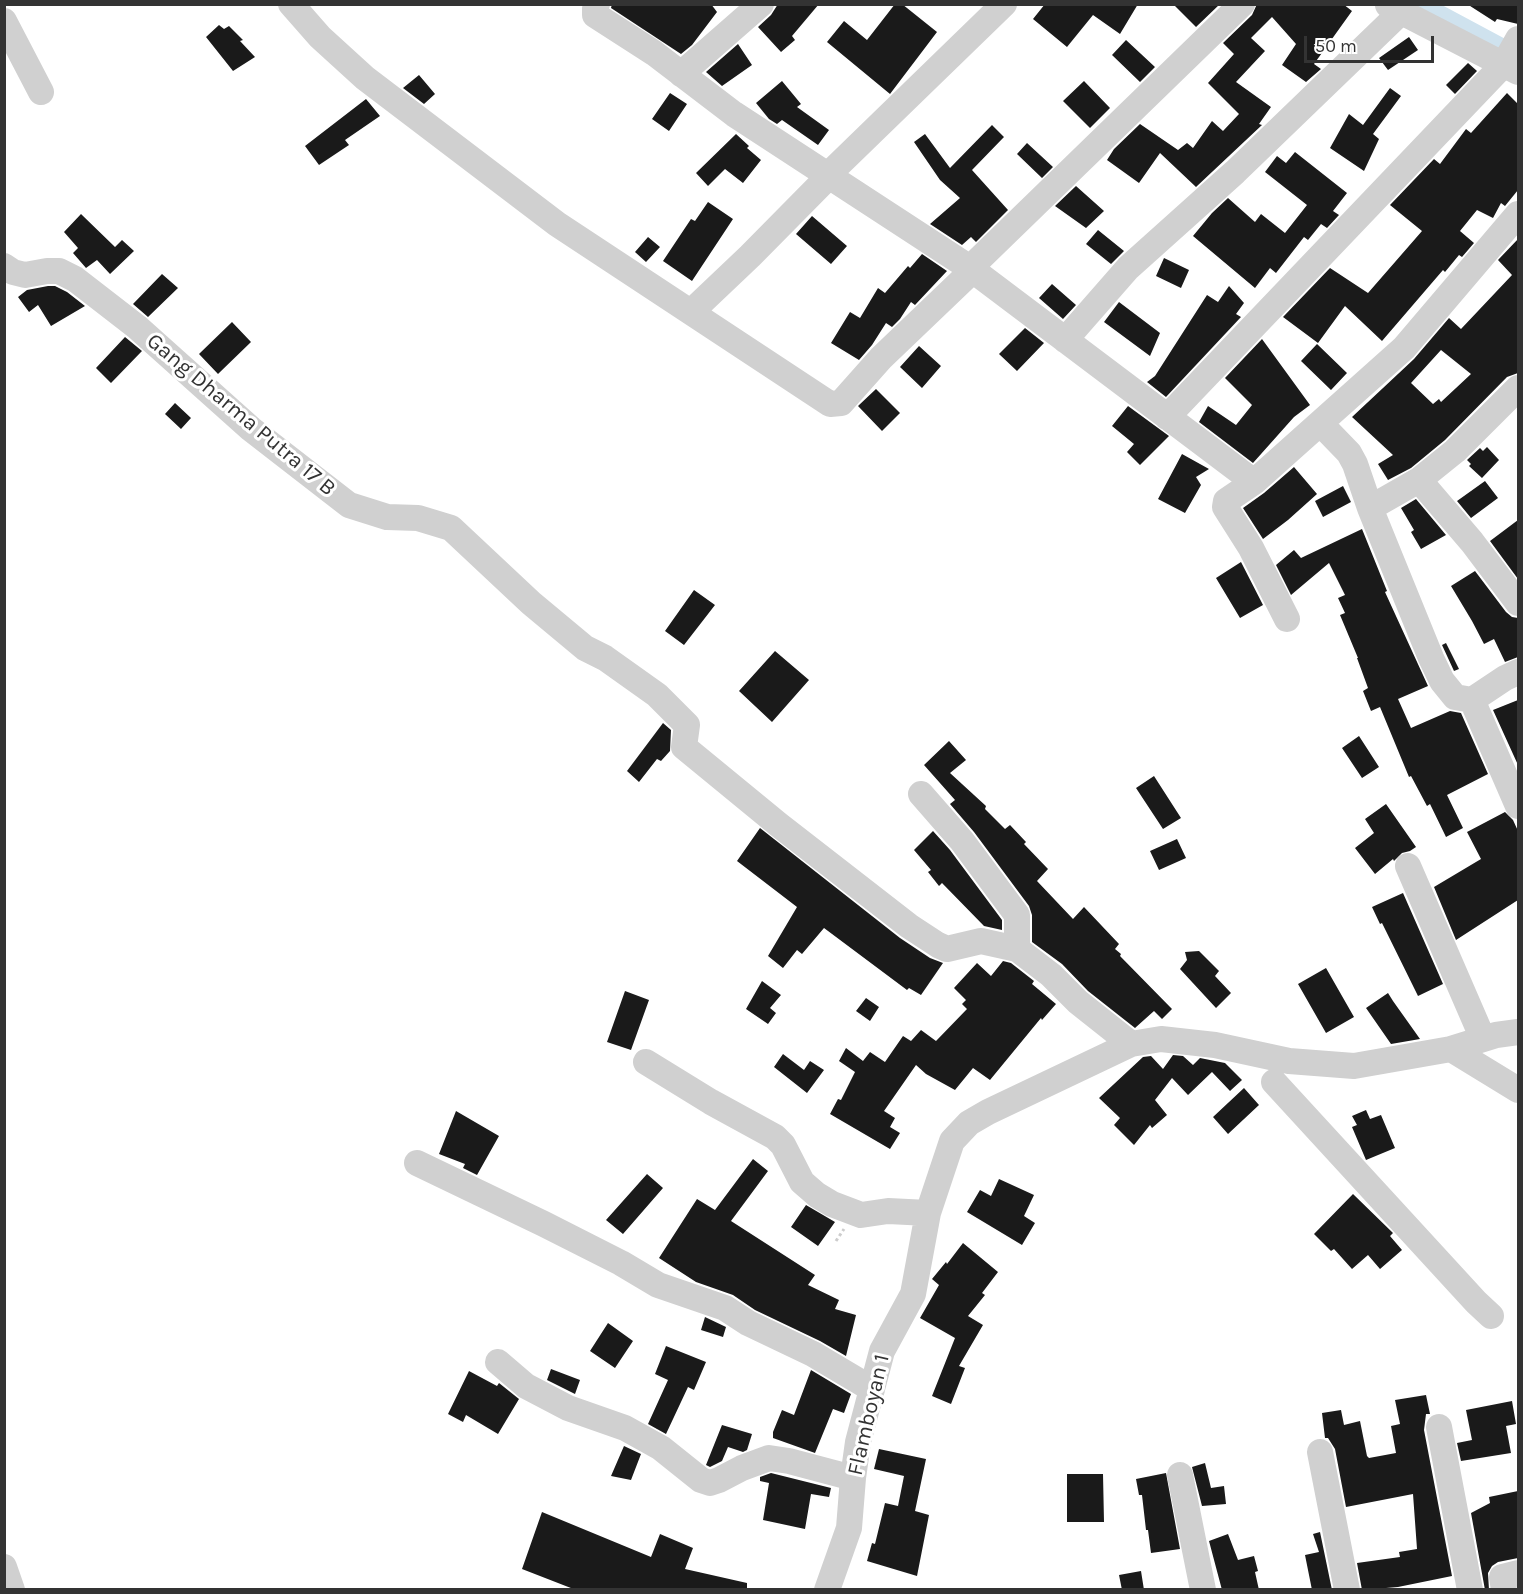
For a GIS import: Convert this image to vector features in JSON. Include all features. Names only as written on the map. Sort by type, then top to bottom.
[{"type":"street","points":[[291,4],[320,37],[365,78],[556,224],[830,404],[841,403],[881,358],[1242,4]]},
{"type":"street","points":[[597,4],[595,15],[654,53],[734,114],[972,269],[1254,482]]},
{"type":"street","points":[[681,74],[761,4]]},
{"type":"street","points":[[691,312],[1004,4]]},
{"type":"street","points":[[1065,340],[1128,268],[1204,201],[1398,7],[1513,55],[1167,417]]},
{"type":"street","points":[[4,21],[41,92]]},
{"type":"street","points":[[1287,619],[1251,548],[1225,507],[1226,501],[1254,482],[1404,348],[1518,214]]},
{"type":"street","name":"Gang Dharma Putra 17 B","points":[[4,266],[13,272],[25,275],[59,271],[75,279],[137,327],[251,429],[349,505],[387,517],[418,518],[451,528],[531,603],[585,648],[605,658],[657,695],[687,725],[684,747],[788,833],[909,926],[947,949],[981,942],[1017,949]]},
{"type":"street","points":[[1370,508],[1419,480],[1455,451],[1518,387]]},
{"type":"street","points":[[1320,423],[1352,458],[1370,508],[1442,681],[1455,697],[1472,700],[1518,672]]},
{"type":"street","points":[[1419,480],[1472,542],[1518,603]]},
{"type":"street","points":[[1472,700],[1518,806]]},
{"type":"street","points":[[921,794],[962,841],[1017,915],[1017,949],[1052,975],[1078,1002],[1131,1044],[1161,1040],[1215,1044],[1289,1061],[1354,1066],[1451,1049],[1483,1039],[1518,1032]]},
{"type":"street","points":[[1408,866],[1483,1039]]},
{"type":"street","name":"Flamboyan 1","points":[[827,1590],[849,1528],[858,1442],[882,1351],[913,1294],[928,1213],[952,1141],[969,1123],[988,1112],[1131,1044]]},
{"type":"street","points":[[1451,1049],[1518,1090]]},
{"type":"street","points":[[1289,1061],[1269,1086],[1491,1316]]},
{"type":"street","points":[[646,1062],[711,1102],[775,1137],[783,1145],[802,1182],[832,1204],[861,1215],[888,1211],[928,1213]]},
{"type":"street","points":[[417,1163],[544,1224],[621,1263],[658,1285],[725,1308],[748,1323],[813,1354],[872,1389]]},
{"type":"street","points":[[498,1362],[526,1386],[567,1408],[625,1428],[661,1448],[701,1480],[710,1483],[769,1458],[853,1478]]},
{"type":"street","points":[[1439,1427],[1470,1590]]},
{"type":"street","points":[[1320,1452],[1347,1590]]},
{"type":"street","points":[[1180,1475],[1203,1590]]},
{"type":"street","points":[[4,1567],[12,1590]]},
{"type":"street","points":[[1504,1590],[1502,1577],[1518,1573]]},
{"type":"building","points":[[612,4],[711,4],[717,12],[692,45],[681,54],[611,8]]},
{"type":"building","points":[[778,4],[819,4],[792,36],[795,40],[781,52],[758,27],[771,15]]},
{"type":"building","points":[[895,4],[902,4],[937,32],[890,94],[827,42],[844,21],[867,40]]},
{"type":"building","points":[[1045,4],[1138,4],[1120,34],[1093,15],[1067,47],[1033,19]]},
{"type":"building","points":[[1173,4],[1220,4],[1196,27]]},
{"type":"building","points":[[1257,4],[1343,4],[1352,11],[1314,64],[1321,69],[1306,82],[1282,65],[1296,44],[1272,17],[1251,38],[1265,51],[1236,82],[1271,107],[1259,124],[1262,125],[1196,187],[1160,153],[1139,183],[1107,160],[1114,149],[1140,124],[1178,150],[1187,143],[1193,148],[1212,121],[1223,131],[1239,114],[1208,83],[1234,54],[1223,43],[1252,15]]},
{"type":"building","points":[[1467,4],[1518,4],[1518,24],[1497,19],[1495,22]]},
{"type":"building","points":[[219,25],[224,29],[229,26],[255,57],[233,71],[206,37]]},
{"type":"building","points":[[1409,37],[1418,50],[1388,70],[1379,58]]},
{"type":"building","points":[[1126,40],[1155,67],[1140,82],[1112,55]]},
{"type":"building","points":[[738,44],[752,65],[722,86],[706,72]]},
{"type":"building","points":[[1468,63],[1477,71],[1455,94],[1446,85]]},
{"type":"building","points":[[419,75],[435,94],[424,104],[403,88]]},
{"type":"building","points":[[782,81],[801,104],[797,107],[829,130],[818,145],[782,120],[777,124],[769,119],[756,103]]},
{"type":"building","points":[[1084,81],[1110,108],[1090,128],[1063,101]]},
{"type":"building","points":[[1390,88],[1401,96],[1373,134],[1379,139],[1364,171],[1330,148],[1349,114],[1363,125]]},
{"type":"building","points":[[670,93],[687,104],[669,131],[652,119]]},
{"type":"building","points":[[1507,93],[1518,104],[1518,190],[1505,206],[1501,203],[1493,218],[1477,210],[1460,231],[1474,243],[1462,257],[1459,255],[1445,272],[1443,270],[1382,341],[1345,306],[1318,343],[1283,317],[1330,268],[1368,293],[1422,231],[1390,205],[1434,159],[1440,164],[1466,129],[1471,133]]},
{"type":"building","points":[[366,99],[380,116],[345,140],[349,145],[319,165],[305,146]]},
{"type":"building","points":[[992,125],[1004,137],[972,170],[1008,210],[976,242],[971,237],[962,245],[930,224],[960,198],[940,180],[914,142],[925,134],[950,168]]},
{"type":"building","points":[[736,134],[761,160],[743,183],[725,169],[708,186],[696,173]]},
{"type":"building","points":[[1027,143],[1053,167],[1042,178],[1017,154]]},
{"type":"building","points":[[1295,152],[1347,193],[1333,211],[1339,215],[1327,228],[1321,224],[1308,240],[1304,237],[1276,273],[1270,268],[1255,288],[1193,236],[1228,198],[1255,222],[1261,214],[1285,233],[1307,205],[1265,172],[1277,156],[1286,163]]},
{"type":"building","points":[[1076,186],[1104,211],[1086,228],[1055,206]]},
{"type":"building","points":[[708,202],[733,219],[692,281],[663,261],[691,219],[695,221]]},
{"type":"building","points":[[81,214],[115,247],[122,240],[134,251],[110,274],[97,260],[86,268],[73,253],[78,248],[64,232]]},
{"type":"building","points":[[812,216],[847,246],[831,264],[796,234]]},
{"type":"building","points":[[1098,230],[1124,251],[1111,264],[1086,244]]},
{"type":"building","points":[[648,237],[660,247],[646,262],[635,252]]},
{"type":"building","points":[[1518,239],[1518,373],[1507,377],[1445,440],[1411,468],[1388,480],[1378,464],[1393,455],[1352,417],[1414,359],[1449,318],[1461,329],[1512,275],[1498,260]],"holes":[[[1441,350],[1471,374],[1441,402],[1439,399],[1433,404],[1411,383]]]},
{"type":"building","points":[[922,254],[947,271],[915,305],[911,302],[892,327],[886,323],[859,360],[831,343],[850,312],[860,318],[878,288],[885,293],[908,266],[910,268]]},
{"type":"building","points":[[1164,258],[1189,270],[1181,288],[1156,276]]},
{"type":"building","points":[[162,274],[178,288],[148,317],[133,304]]},
{"type":"building","points":[[1052,284],[1076,305],[1063,319],[1039,298]]},
{"type":"building","points":[[55,286],[67,292],[85,306],[51,326],[38,305],[29,312],[18,297],[27,290]]},
{"type":"building","points":[[1229,286],[1244,303],[1236,314],[1241,317],[1166,397],[1147,382],[1155,376],[1207,295],[1218,302]]},
{"type":"building","points":[[1119,302],[1160,333],[1150,356],[1104,322]]},
{"type":"building","points":[[232,322],[251,342],[218,374],[199,354]]},
{"type":"building","points":[[1025,328],[1044,343],[1017,371],[999,354]]},
{"type":"building","points":[[125,337],[142,351],[111,383],[96,368]]},
{"type":"building","points":[[1262,339],[1310,405],[1294,417],[1253,463],[1199,422],[1208,406],[1236,425],[1252,405],[1225,378]]},
{"type":"building","points":[[1317,344],[1347,373],[1331,390],[1301,361]]},
{"type":"building","points":[[919,346],[941,366],[922,388],[900,367]]},
{"type":"building","points":[[876,389],[900,413],[882,431],[858,406]]},
{"type":"building","points":[[175,403],[191,418],[181,429],[165,414]]},
{"type":"building","points":[[1128,406],[1169,436],[1140,465],[1127,452],[1134,444],[1112,426]]},
{"type":"building","points":[[1487,447],[1499,460],[1482,478],[1469,466],[1471,464],[1467,460],[1480,448],[1483,451]]},
{"type":"building","points":[[1182,454],[1209,469],[1196,477],[1201,485],[1185,513],[1158,499]]},
{"type":"building","points":[[1294,467],[1317,494],[1263,539],[1243,508]]},
{"type":"building","points":[[1485,481],[1498,498],[1471,518],[1457,501]]},
{"type":"building","points":[[1343,486],[1351,502],[1323,517],[1315,501]]},
{"type":"building","points":[[1416,499],[1446,535],[1421,549],[1411,532],[1414,530],[1401,508]]},
{"type":"building","points":[[1518,520],[1518,579],[1490,541]]},
{"type":"building","points":[[1362,529],[1387,591],[1385,592],[1428,686],[1398,699],[1411,728],[1450,711],[1461,713],[1488,774],[1447,795],[1463,828],[1446,837],[1430,804],[1427,806],[1411,776],[1409,777],[1380,707],[1371,711],[1363,691],[1368,688],[1340,615],[1345,613],[1338,598],[1345,595],[1329,563],[1291,595],[1276,565],[1294,550],[1301,558]]},
{"type":"building","points":[[1241,562],[1263,605],[1240,618],[1216,578]]},
{"type":"building","points":[[1475,571],[1506,612],[1518,618],[1518,657],[1505,662],[1494,639],[1484,644],[1451,586]]},
{"type":"building","points":[[694,590],[715,605],[684,645],[665,631]]},
{"type":"building","points":[[1446,643],[1459,669],[1454,671],[1442,645]]},
{"type":"building","points":[[775,651],[809,680],[772,722],[739,691]]},
{"type":"building","points":[[1518,700],[1518,765],[1493,710]]},
{"type":"building","points":[[663,723],[671,730],[670,751],[661,761],[657,759],[639,782],[627,771]]},
{"type":"building","points":[[1359,736],[1379,767],[1362,778],[1342,748]]},
{"type":"building","points":[[949,741],[966,760],[950,773],[986,806],[985,809],[1005,829],[1010,825],[1026,842],[1024,844],[1048,869],[1037,881],[1073,919],[1084,907],[1119,944],[1115,949],[1121,954],[1120,956],[1172,1009],[1162,1019],[1154,1011],[1135,1028],[1088,991],[1062,964],[1032,942],[1032,915],[1029,906],[974,832],[950,804],[955,800],[924,765]]},
{"type":"building","points":[[1154,776],[1181,818],[1163,829],[1136,788]]},
{"type":"building","points":[[1386,804],[1416,847],[1402,853],[1375,874],[1355,848],[1374,833],[1365,819]]},
{"type":"building","points":[[1505,812],[1513,820],[1518,831],[1518,900],[1456,940],[1434,887],[1481,859],[1467,832]]},
{"type":"building","points":[[760,828],[900,938],[930,958],[943,963],[921,995],[909,988],[907,990],[824,928],[802,954],[797,950],[783,968],[768,956],[797,907],[737,861]]},
{"type":"building","points":[[933,831],[1002,920],[1002,930],[984,926],[942,883],[939,886],[928,872],[931,870],[914,850]]},
{"type":"building","points":[[1177,839],[1186,858],[1159,870],[1150,851]]},
{"type":"building","points":[[1403,893],[1443,984],[1418,996],[1372,907]]},
{"type":"building","points":[[1199,951],[1219,971],[1215,976],[1231,993],[1216,1008],[1180,969],[1187,960],[1185,952]]},
{"type":"building","points":[[1003,961],[1011,963],[1034,981],[1032,984],[1056,1004],[1042,1020],[1041,1018],[990,1080],[973,1068],[955,1090],[926,1074],[916,1065],[884,1111],[895,1118],[890,1127],[900,1133],[890,1149],[830,1114],[838,1099],[841,1100],[855,1072],[839,1061],[846,1048],[863,1061],[870,1052],[885,1062],[903,1036],[911,1041],[921,1030],[936,1041],[967,1009],[962,1004],[966,1000],[954,988],[977,963],[991,976]]},
{"type":"building","points":[[1326,968],[1354,1017],[1326,1033],[1298,984]]},
{"type":"building","points":[[762,981],[781,995],[770,1008],[776,1013],[768,1024],[746,1009]]},
{"type":"building","points":[[625,991],[649,1000],[631,1050],[607,1042]]},
{"type":"building","points":[[1388,993],[1420,1039],[1391,1044],[1366,1008]]},
{"type":"building","points":[[866,998],[879,1007],[870,1021],[856,1011]]},
{"type":"building","points":[[783,1054],[804,1070],[810,1061],[824,1070],[807,1093],[774,1067]]},
{"type":"building","points":[[1173,1055],[1183,1056],[1193,1065],[1200,1058],[1225,1063],[1242,1080],[1230,1091],[1212,1072],[1188,1095],[1172,1078],[1155,1100],[1167,1115],[1152,1128],[1150,1125],[1134,1145],[1114,1125],[1120,1118],[1099,1098],[1143,1057],[1151,1056],[1163,1069]]},
{"type":"building","points":[[1244,1088],[1259,1105],[1228,1134],[1213,1117]]},
{"type":"building","points":[[1366,1110],[1370,1119],[1381,1115],[1395,1148],[1366,1160],[1352,1127],[1357,1125],[1352,1116]]},
{"type":"building","points":[[456,1111],[499,1136],[477,1175],[463,1168],[465,1164],[439,1154]]},
{"type":"building","points":[[753,1159],[768,1171],[731,1221],[815,1275],[808,1285],[839,1300],[835,1309],[856,1315],[846,1356],[755,1310],[733,1295],[696,1282],[659,1258],[697,1199],[715,1210]]},
{"type":"building","points":[[647,1174],[663,1188],[623,1234],[606,1220]]},
{"type":"building","points":[[999,1179],[1034,1195],[1024,1216],[1035,1223],[1022,1245],[967,1212],[980,1190],[991,1196]]},
{"type":"building","points":[[1353,1194],[1393,1233],[1390,1236],[1402,1250],[1380,1269],[1368,1255],[1352,1269],[1334,1249],[1331,1251],[1314,1234]]},
{"type":"building","points":[[806,1205],[835,1222],[818,1246],[791,1227]]},
{"type":"building","points":[[963,1243],[998,1272],[982,1293],[985,1295],[968,1316],[983,1325],[959,1366],[965,1368],[951,1404],[932,1396],[955,1338],[920,1318],[939,1285],[932,1279]]},
{"type":"building","points":[[705,1317],[726,1327],[723,1337],[701,1330]]},
{"type":"building","points":[[608,1323],[633,1341],[615,1368],[590,1351]]},
{"type":"building","points":[[666,1346],[706,1362],[694,1390],[688,1387],[666,1434],[648,1424],[668,1380],[655,1374]]},
{"type":"building","points":[[551,1369],[580,1380],[575,1394],[547,1380]]},
{"type":"building","points":[[811,1370],[851,1394],[844,1413],[833,1409],[815,1453],[773,1438],[773,1432],[782,1410],[794,1415]]},
{"type":"building","points":[[469,1371],[497,1386],[499,1383],[519,1399],[498,1434],[466,1415],[463,1422],[448,1414]]},
{"type":"building","points":[[1426,1395],[1430,1414],[1426,1414],[1424,1430],[1452,1576],[1398,1587],[1362,1590],[1357,1563],[1400,1557],[1399,1552],[1417,1549],[1413,1494],[1346,1507],[1335,1449],[1328,1438],[1325,1438],[1322,1413],[1341,1410],[1344,1425],[1360,1421],[1369,1458],[1396,1453],[1391,1426],[1400,1424],[1395,1400]]},
{"type":"building","points":[[1512,1401],[1516,1424],[1506,1426],[1511,1453],[1461,1461],[1457,1443],[1472,1440],[1466,1410]]},
{"type":"building","points":[[722,1425],[752,1434],[747,1450],[743,1452],[728,1447],[722,1461],[710,1467],[706,1465]]},
{"type":"building","points":[[624,1446],[641,1454],[631,1480],[611,1476]]},
{"type":"building","points":[[879,1449],[926,1459],[915,1511],[929,1515],[917,1576],[867,1561],[872,1543],[875,1544],[885,1503],[898,1506],[904,1476],[874,1469]]},
{"type":"building","points":[[1205,1463],[1211,1488],[1224,1486],[1226,1504],[1202,1506],[1192,1467]]},
{"type":"building","points":[[771,1473],[831,1488],[829,1497],[811,1494],[805,1529],[763,1520],[769,1483],[760,1481],[760,1477]]},
{"type":"building","points":[[1166,1473],[1180,1549],[1151,1553],[1142,1495],[1139,1495],[1136,1479]]},
{"type":"building","points":[[1067,1474],[1103,1474],[1104,1522],[1067,1522]]},
{"type":"building","points":[[1518,1491],[1518,1558],[1498,1562],[1492,1566],[1488,1573],[1489,1590],[1485,1590],[1471,1513],[1490,1503],[1489,1497]]},
{"type":"building","points":[[542,1512],[651,1557],[660,1534],[693,1548],[685,1569],[747,1583],[747,1590],[576,1590],[522,1569]]},
{"type":"building","points":[[1320,1532],[1332,1590],[1312,1590],[1305,1555],[1319,1552],[1313,1534]]},
{"type":"building","points":[[1228,1534],[1238,1560],[1254,1556],[1259,1590],[1222,1590],[1209,1541]]},
{"type":"building","points":[[1141,1571],[1144,1590],[1122,1590],[1119,1575]]},
{"type":"waterway","points":[[1421,4],[1518,56]]}]
